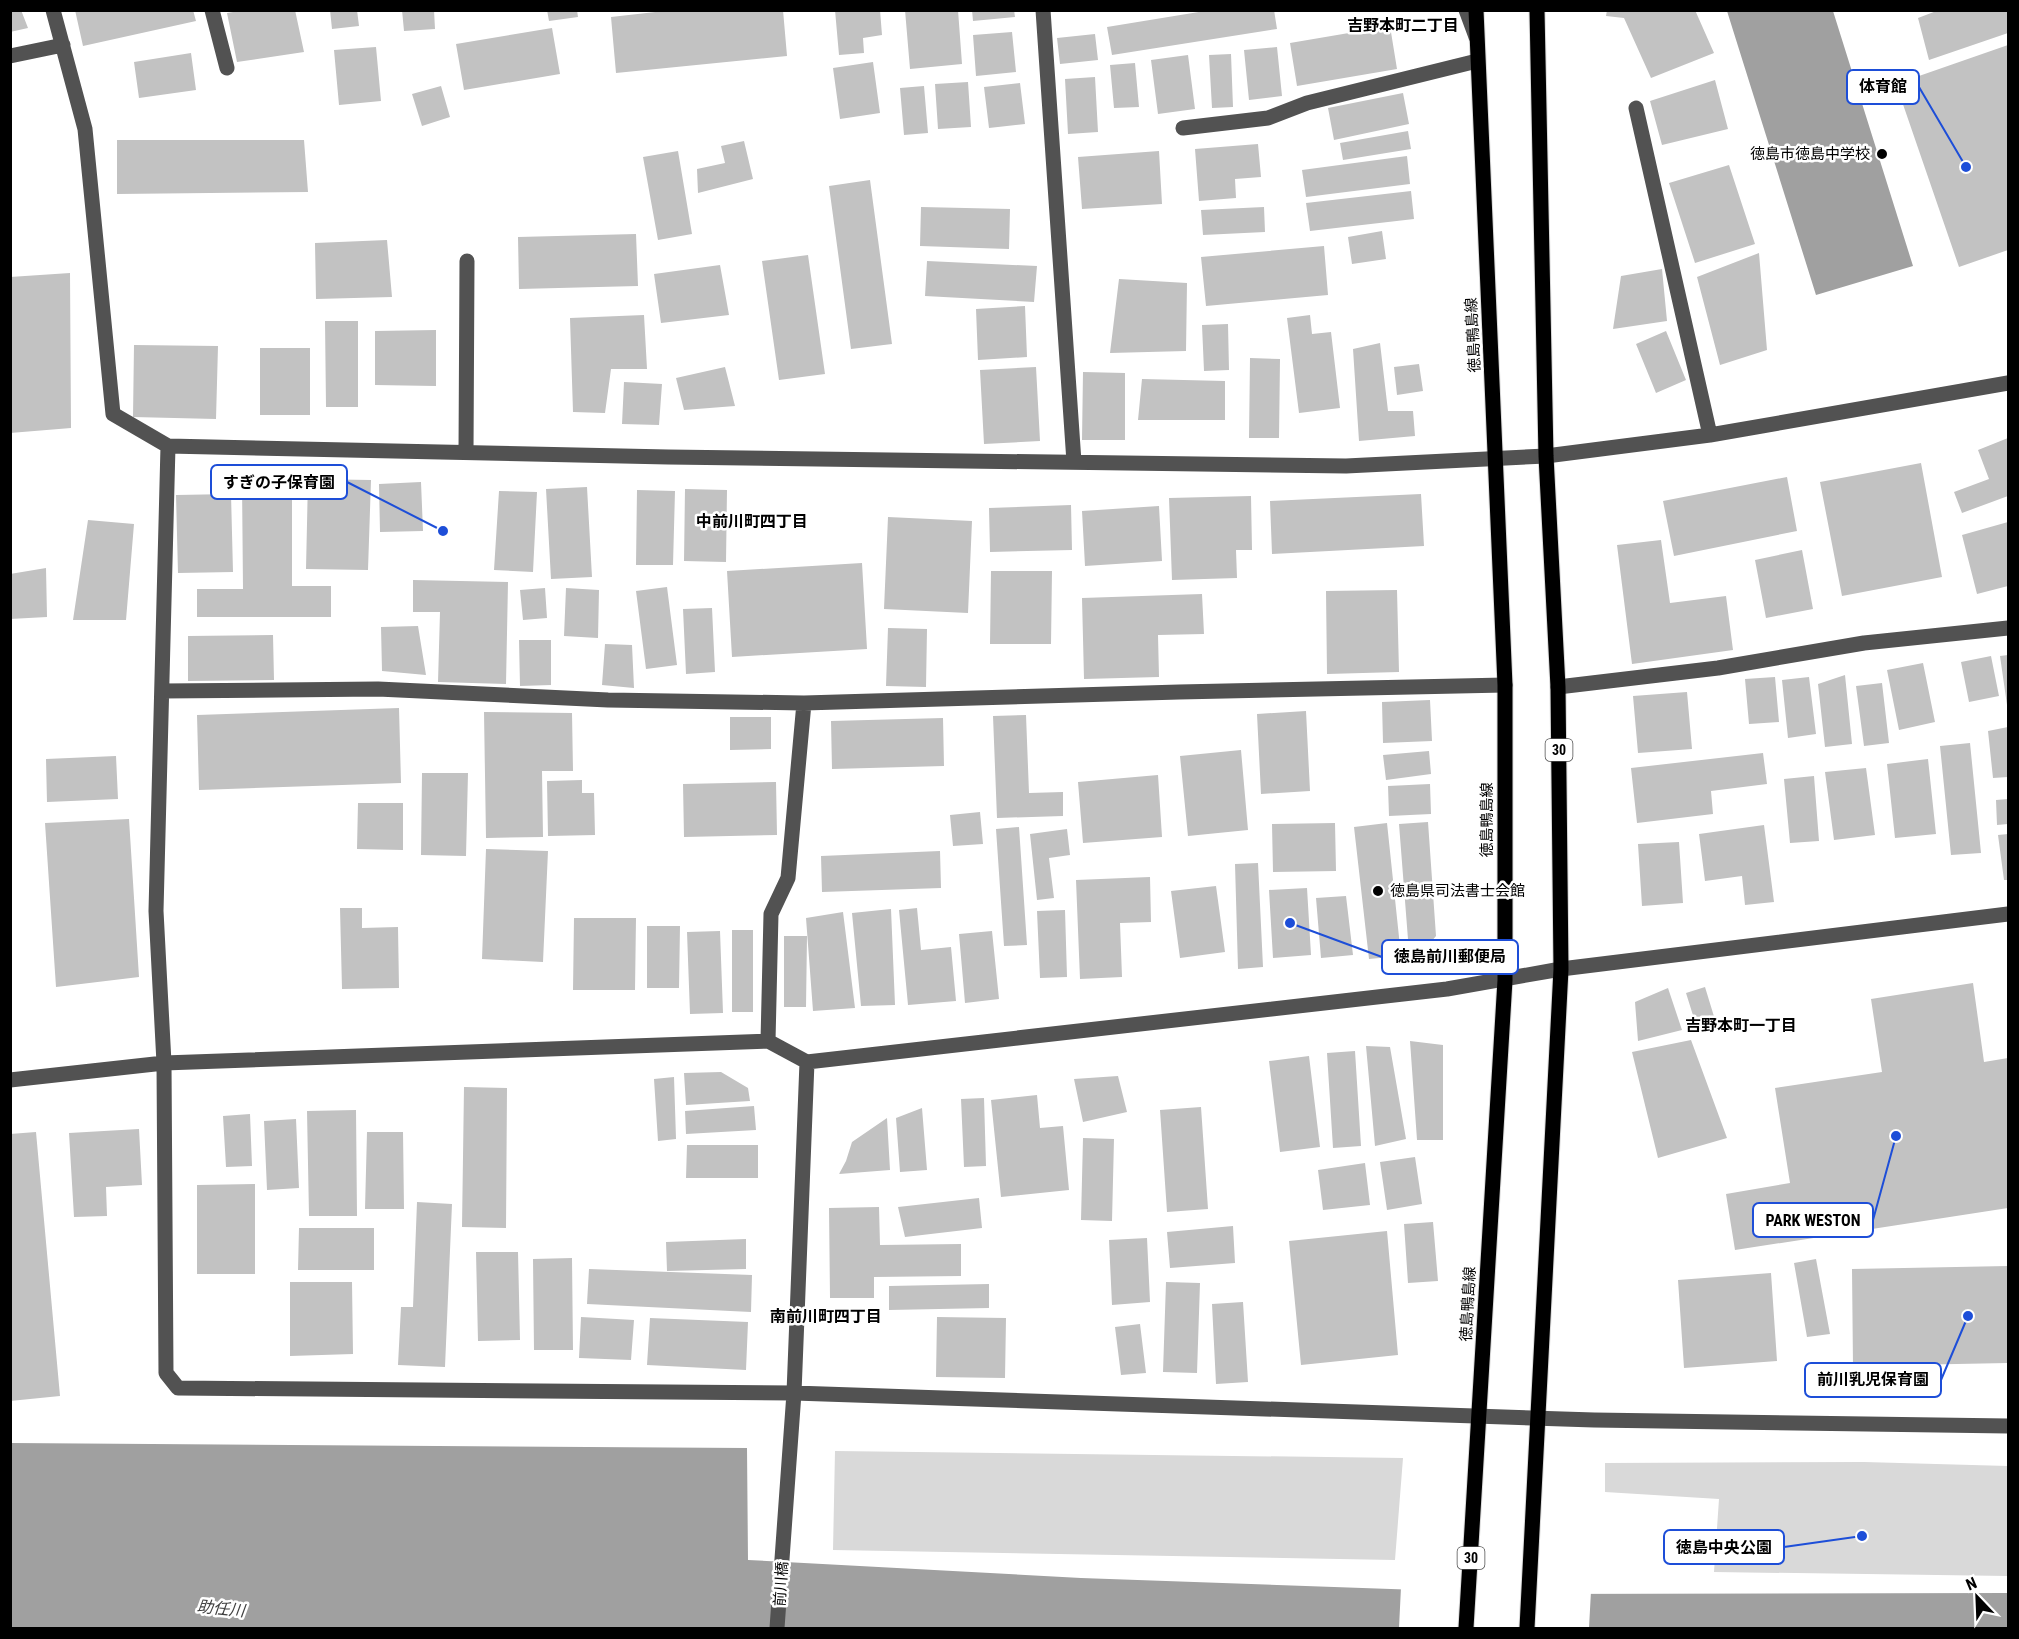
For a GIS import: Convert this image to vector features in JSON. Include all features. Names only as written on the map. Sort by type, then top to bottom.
[{"type":"main road","name":"徳島鴨島線","points":[[1466,1629],[1505,980],[1505,685],[1476,10]]},
{"type":"main road","name":"30","points":[[1527,1629],[1562,969],[1558,687],[1546,456],[1537,10]]},
{"type":"street","points":[[53,10],[85,129],[113,414],[168,446],[1346,466],[1546,456],[1710,435],[2008,383]]},
{"type":"street","points":[[212,10],[227,68]]},
{"type":"street","points":[[1043,10],[1074,462]]},
{"type":"street","points":[[1466,10],[1477,39]]},
{"type":"street","points":[[10,56],[63,45]]},
{"type":"street","points":[[1183,128],[1268,118],[1307,103],[1478,61]]},
{"type":"street","points":[[1636,108],[1710,435]]},
{"type":"street","points":[[466,452],[467,261]]},
{"type":"street","points":[[168,446],[156,911],[164,1063],[166,1373],[178,1388],[794,1393],[1538,1417],[2008,1426]]},
{"type":"street","points":[[1558,687],[1718,668],[1864,643],[2008,628]]},
{"type":"street","points":[[162,691],[378,689],[608,700],[804,703],[1505,685]]},
{"type":"street","points":[[768,1041],[771,915],[788,878],[804,703]]},
{"type":"street","points":[[10,1080],[164,1063],[768,1041],[807,1062],[1447,990],[1562,969],[2008,914]]},
{"type":"street","name":"前川橋","points":[[777,1629],[794,1393],[807,1062]]},
{"type":"shaded area","points":[[835,1451],[1403,1458],[1395,1560],[833,1550]]},
{"type":"shaded area","points":[[1864,1462],[2008,1466],[2008,1576],[1714,1572],[1719,1499],[1605,1492],[1605,1463]]},
{"type":"water","points":[[1727,11],[1833,11],[1913,266],[1816,295]]},
{"type":"water","name":"助任川","points":[[11,1443],[747,1448],[748,1560],[1081,1578],[1530,1594],[2008,1593],[2008,1628],[11,1628]]},
{"type":"pier","points":[[1401,1587],[1591,1591],[1589,1628],[1399,1628]]},
{"type":"building","points":[[10,10],[21,10],[28,28],[10,32]]},
{"type":"building","points":[[75,10],[193,10],[196,21],[83,46]]},
{"type":"building","points":[[245,10],[295,10],[304,52],[237,62],[227,13]]},
{"type":"building","points":[[330,10],[357,10],[359,26],[332,29]]},
{"type":"building","points":[[402,10],[434,10],[435,29],[404,31]]},
{"type":"building","points":[[547,10],[577,10],[578,17],[549,21]]},
{"type":"building","points":[[673,10],[783,10],[787,56],[616,73],[611,17]]},
{"type":"building","points":[[835,10],[880,10],[882,35],[863,38],[864,53],[839,55]]},
{"type":"building","points":[[905,10],[958,10],[962,64],[910,69]]},
{"type":"building","points":[[972,10],[1014,10],[1015,17],[973,21]]},
{"type":"building","points":[[1211,10],[1274,10],[1277,29],[1112,55],[1107,27]]},
{"type":"building","points":[[1607,10],[1695,10],[1714,53],[1651,78],[1624,18],[1606,16]]},
{"type":"building","points":[[1939,10],[2008,10],[2008,33],[1929,60],[1918,18]]},
{"type":"building","points":[[1390,26],[1397,69],[1297,86],[1290,43]]},
{"type":"building","points":[[552,28],[560,74],[464,90],[456,44]]},
{"type":"building","points":[[1012,32],[1016,72],[976,76],[973,35]]},
{"type":"building","points":[[1095,34],[1098,60],[1060,64],[1057,38]]},
{"type":"building","points":[[2008,45],[2008,250],[1959,267],[1896,84]]},
{"type":"building","points":[[376,47],[381,101],[339,105],[334,50]]},
{"type":"building","points":[[1277,47],[1282,96],[1249,100],[1244,50]]},
{"type":"building","points":[[191,53],[196,90],[139,98],[134,62]]},
{"type":"building","points":[[1231,54],[1233,107],[1212,108],[1209,55]]},
{"type":"building","points":[[1188,55],[1195,109],[1158,114],[1151,60]]},
{"type":"building","points":[[873,62],[880,113],[840,119],[833,68]]},
{"type":"building","points":[[1135,63],[1139,107],[1114,108],[1110,65]]},
{"type":"building","points":[[1095,77],[1098,132],[1068,134],[1065,79]]},
{"type":"building","points":[[1715,80],[1728,129],[1662,145],[1650,101]]},
{"type":"building","points":[[968,82],[971,127],[938,129],[935,84]]},
{"type":"building","points":[[1020,83],[1025,124],[989,128],[984,87]]},
{"type":"building","points":[[441,86],[450,117],[422,126],[412,94]]},
{"type":"building","points":[[924,86],[928,133],[904,135],[900,88]]},
{"type":"building","points":[[1403,93],[1409,124],[1334,140],[1328,108]]},
{"type":"building","points":[[1408,131],[1411,149],[1343,160],[1340,143]]},
{"type":"building","points":[[117,140],[304,140],[308,192],[117,194]]},
{"type":"building","points":[[744,141],[753,179],[698,193],[697,169],[725,163],[721,146]]},
{"type":"building","points":[[1258,144],[1261,177],[1235,179],[1236,198],[1199,201],[1195,149]]},
{"type":"building","points":[[678,151],[692,234],[658,240],[643,157]]},
{"type":"building","points":[[1159,151],[1162,204],[1082,209],[1078,157]]},
{"type":"building","points":[[1407,156],[1410,184],[1306,197],[1302,170]]},
{"type":"building","points":[[1729,165],[1755,244],[1695,263],[1669,183]]},
{"type":"building","points":[[870,180],[892,344],[851,349],[829,186]]},
{"type":"building","points":[[1411,191],[1414,219],[1310,231],[1306,203]]},
{"type":"building","points":[[921,207],[1010,209],[1009,249],[920,246]]},
{"type":"building","points":[[1264,207],[1265,232],[1203,235],[1201,210]]},
{"type":"building","points":[[1382,231],[1386,259],[1352,264],[1348,237]]},
{"type":"building","points":[[636,234],[638,286],[519,289],[518,237]]},
{"type":"building","points":[[387,240],[392,297],[316,299],[315,243]]},
{"type":"building","points":[[1324,246],[1328,295],[1206,306],[1201,257]]},
{"type":"building","points":[[1759,253],[1767,350],[1720,365],[1697,277]]},
{"type":"building","points":[[808,255],[825,374],[779,380],[762,261]]},
{"type":"building","points":[[927,261],[1037,266],[1034,302],[925,296]]},
{"type":"building","points":[[720,265],[729,315],[661,323],[654,274]]},
{"type":"building","points":[[1662,269],[1667,321],[1613,329],[1621,276]]},
{"type":"building","points":[[70,273],[71,428],[10,433],[10,277]]},
{"type":"building","points":[[1119,279],[1187,283],[1186,351],[1110,353]]},
{"type":"building","points":[[1025,306],[1027,357],[978,360],[976,309]]},
{"type":"building","points":[[644,315],[647,369],[611,369],[605,413],[573,412],[570,318]]},
{"type":"building","points":[[1310,315],[1312,334],[1331,332],[1340,408],[1299,413],[1287,318]]},
{"type":"building","points":[[325,321],[358,321],[358,407],[326,407]]},
{"type":"building","points":[[1228,324],[1229,370],[1204,371],[1202,325]]},
{"type":"building","points":[[436,330],[436,386],[375,385],[375,331]]},
{"type":"building","points":[[1666,331],[1686,380],[1656,393],[1636,344]]},
{"type":"building","points":[[1380,343],[1388,411],[1413,411],[1415,436],[1359,441],[1353,349]]},
{"type":"building","points":[[134,345],[218,346],[216,419],[133,417]]},
{"type":"building","points":[[260,348],[310,348],[310,415],[260,415]]},
{"type":"building","points":[[1250,358],[1280,359],[1279,438],[1249,438]]},
{"type":"building","points":[[1419,364],[1423,391],[1397,395],[1394,367]]},
{"type":"building","points":[[725,367],[735,406],[684,410],[676,378]]},
{"type":"building","points":[[1036,367],[1040,441],[984,444],[980,370]]},
{"type":"building","points":[[1083,372],[1125,373],[1125,440],[1082,440]]},
{"type":"building","points":[[1142,379],[1225,381],[1225,420],[1138,420]]},
{"type":"building","points":[[624,382],[662,384],[659,425],[622,424]]},
{"type":"building","points":[[2008,438],[2008,496],[1962,513],[1954,492],[1989,479],[1978,450]]},
{"type":"building","points":[[1921,463],[1942,577],[1842,596],[1820,482]]},
{"type":"building","points":[[1787,477],[1797,531],[1674,556],[1663,501]]},
{"type":"building","points":[[308,479],[371,480],[368,570],[306,569]]},
{"type":"building","points":[[242,482],[292,482],[292,586],[331,586],[331,617],[197,617],[197,589],[243,589]]},
{"type":"building","points":[[421,482],[423,531],[380,532],[379,484]]},
{"type":"building","points":[[587,487],[592,577],[551,579],[546,489]]},
{"type":"building","points":[[685,489],[727,490],[726,562],[684,561]]},
{"type":"building","points":[[637,490],[675,491],[673,565],[636,565]]},
{"type":"building","points":[[499,491],[537,492],[533,572],[494,570]]},
{"type":"building","points":[[231,494],[233,572],[178,573],[176,495]]},
{"type":"building","points":[[1421,494],[1424,546],[1272,554],[1270,501]]},
{"type":"building","points":[[1251,496],[1252,550],[1236,550],[1237,578],[1172,580],[1169,498]]},
{"type":"building","points":[[1071,505],[1072,550],[990,552],[989,508]]},
{"type":"building","points":[[1159,506],[1162,561],[1085,566],[1082,511]]},
{"type":"building","points":[[888,517],[972,521],[968,613],[884,609]]},
{"type":"building","points":[[88,520],[134,524],[126,620],[73,620]]},
{"type":"building","points":[[2008,522],[2008,586],[1977,594],[1962,535]]},
{"type":"building","points":[[1661,540],[1670,603],[1726,596],[1733,650],[1632,664],[1617,545]]},
{"type":"building","points":[[1802,550],[1813,609],[1766,618],[1755,560]]},
{"type":"building","points":[[862,563],[867,649],[732,657],[727,571]]},
{"type":"building","points":[[46,568],[47,617],[10,619],[10,574]]},
{"type":"building","points":[[991,571],[1052,571],[1051,644],[990,644]]},
{"type":"building","points":[[413,580],[508,582],[506,684],[438,682],[440,612],[413,612]]},
{"type":"building","points":[[667,587],[677,665],[646,669],[636,591]]},
{"type":"building","points":[[545,588],[547,618],[523,620],[520,590]]},
{"type":"building","points":[[566,588],[599,590],[598,638],[564,636]]},
{"type":"building","points":[[1397,590],[1399,672],[1327,674],[1326,591]]},
{"type":"building","points":[[1202,594],[1204,634],[1158,635],[1159,677],[1084,679],[1082,598]]},
{"type":"building","points":[[712,608],[715,672],[686,674],[683,609]]},
{"type":"building","points":[[418,626],[426,675],[382,671],[381,627]]},
{"type":"building","points":[[888,628],[927,629],[926,687],[886,686]]},
{"type":"building","points":[[273,635],[274,680],[188,681],[188,636]]},
{"type":"building","points":[[519,640],[551,640],[551,685],[520,686]]},
{"type":"building","points":[[605,644],[632,645],[634,688],[602,685]]},
{"type":"building","points":[[2008,655],[2008,705],[2007,705],[2000,656]]},
{"type":"building","points":[[1991,656],[1999,696],[1969,702],[1961,662]]},
{"type":"building","points":[[1923,663],[1935,722],[1899,730],[1887,670]]},
{"type":"building","points":[[1845,675],[1852,744],[1825,747],[1818,684]]},
{"type":"building","points":[[1775,677],[1779,722],[1749,724],[1745,679]]},
{"type":"building","points":[[1809,677],[1816,734],[1788,738],[1782,680]]},
{"type":"building","points":[[1882,683],[1889,743],[1864,746],[1856,686]]},
{"type":"building","points":[[1687,692],[1692,749],[1638,753],[1633,696]]},
{"type":"building","points":[[1430,700],[1432,741],[1383,743],[1382,702]]},
{"type":"building","points":[[399,708],[401,783],[199,790],[197,715]]},
{"type":"building","points":[[1306,711],[1310,791],[1261,794],[1257,714]]},
{"type":"building","points":[[484,712],[572,713],[573,771],[542,771],[543,837],[486,838]]},
{"type":"building","points":[[1026,715],[1029,793],[1063,792],[1063,816],[997,818],[993,716]]},
{"type":"building","points":[[730,717],[771,717],[771,749],[730,750]]},
{"type":"building","points":[[943,718],[944,766],[832,769],[831,721]]},
{"type":"building","points":[[2008,727],[2008,777],[1993,778],[1988,731]]},
{"type":"building","points":[[1970,743],[1981,853],[1951,855],[1940,746]]},
{"type":"building","points":[[1241,750],[1248,830],[1188,836],[1180,756]]},
{"type":"building","points":[[1429,751],[1431,774],[1386,780],[1383,755]]},
{"type":"building","points":[[1763,753],[1767,784],[1711,791],[1713,814],[1637,823],[1631,768]]},
{"type":"building","points":[[116,756],[118,799],[47,802],[46,759]]},
{"type":"building","points":[[1928,759],[1936,834],[1895,838],[1887,764]]},
{"type":"building","points":[[1866,768],[1875,835],[1834,840],[1825,772]]},
{"type":"building","points":[[422,773],[468,773],[466,856],[421,855]]},
{"type":"building","points":[[1158,775],[1162,837],[1083,843],[1078,782]]},
{"type":"building","points":[[1814,776],[1819,841],[1790,843],[1784,779]]},
{"type":"building","points":[[582,780],[582,793],[594,793],[595,835],[548,836],[547,781]]},
{"type":"building","points":[[776,782],[777,835],[684,837],[683,784]]},
{"type":"building","points":[[1430,784],[1431,814],[1389,816],[1388,786]]},
{"type":"building","points":[[2008,799],[2008,824],[1997,825],[1996,800]]},
{"type":"building","points":[[358,803],[403,803],[403,850],[357,849]]},
{"type":"building","points":[[980,812],[983,844],[953,846],[950,815]]},
{"type":"building","points":[[129,819],[139,977],[56,987],[45,823]]},
{"type":"building","points":[[1428,822],[1436,936],[1425,949],[1409,952],[1399,824]]},
{"type":"building","points":[[1335,823],[1336,871],[1273,872],[1272,824]]},
{"type":"building","name":"徳島県司法書士会館","points":[[1387,823],[1401,956],[1369,959],[1354,827]]},
{"type":"building","points":[[1764,825],[1774,902],[1745,905],[1742,876],[1705,881],[1699,834]]},
{"type":"building","points":[[1019,827],[1027,945],[1004,946],[996,829]]},
{"type":"building","points":[[1067,829],[1070,855],[1049,858],[1054,898],[1037,900],[1030,834]]},
{"type":"building","points":[[2008,834],[2008,880],[2004,880],[1998,835]]},
{"type":"building","points":[[1679,842],[1683,903],[1642,906],[1638,844]]},
{"type":"building","points":[[486,849],[548,851],[543,962],[482,959]]},
{"type":"building","points":[[940,851],[941,888],[822,892],[821,856]]},
{"type":"building","points":[[1258,863],[1263,967],[1238,969],[1235,864]]},
{"type":"building","points":[[1150,877],[1151,922],[1120,923],[1122,977],[1080,979],[1076,880]]},
{"type":"building","points":[[1216,886],[1225,952],[1180,958],[1171,891]]},
{"type":"building","points":[[1307,888],[1311,955],[1273,958],[1269,890]]},
{"type":"building","points":[[1346,896],[1353,955],[1321,958],[1316,898]]},
{"type":"building","points":[[340,908],[362,908],[362,928],[398,927],[399,988],[342,989]]},
{"type":"building","points":[[917,908],[921,950],[951,947],[956,1001],[908,1005],[899,910]]},
{"type":"building","points":[[891,909],[895,1005],[861,1006],[852,913]]},
{"type":"building","points":[[1065,910],[1067,977],[1040,978],[1037,911]]},
{"type":"building","points":[[843,912],[855,1008],[813,1011],[806,918]]},
{"type":"building","points":[[574,918],[636,918],[635,990],[573,990]]},
{"type":"building","points":[[647,926],[680,926],[679,988],[647,988]]},
{"type":"building","points":[[732,930],[753,930],[753,1012],[732,1012]]},
{"type":"building","points":[[720,931],[723,1013],[690,1014],[687,932]]},
{"type":"building","points":[[992,931],[999,999],[965,1003],[959,934]]},
{"type":"building","points":[[784,936],[807,936],[806,1007],[784,1007]]},
{"type":"building","points":[[1973,983],[1984,1062],[2008,1058],[2008,1208],[1735,1250],[1726,1194],[1790,1183],[1775,1088],[1882,1072],[1871,999]]},
{"type":"building","points":[[1705,987],[1716,1023],[1697,1028],[1686,993]]},
{"type":"building","points":[[1668,988],[1682,1030],[1638,1041],[1635,1002]]},
{"type":"building","points":[[1691,1040],[1727,1138],[1658,1158],[1632,1052]]},
{"type":"building","points":[[1410,1041],[1443,1045],[1443,1140],[1417,1140]]},
{"type":"building","points":[[1366,1046],[1390,1047],[1406,1139],[1375,1146]]},
{"type":"building","points":[[1355,1051],[1361,1146],[1333,1148],[1327,1053]]},
{"type":"building","points":[[1309,1056],[1320,1147],[1280,1152],[1269,1061]]},
{"type":"building","points":[[721,1072],[748,1088],[750,1101],[686,1105],[684,1073]]},
{"type":"building","points":[[1118,1076],[1127,1112],[1083,1122],[1074,1079]]},
{"type":"building","points":[[674,1077],[676,1139],[658,1141],[654,1079]]},
{"type":"building","points":[[464,1087],[507,1088],[506,1228],[462,1227]]},
{"type":"building","points":[[1037,1095],[1040,1128],[1063,1126],[1069,1190],[1001,1197],[991,1100]]},
{"type":"building","points":[[984,1098],[986,1166],[964,1167],[961,1099]]},
{"type":"building","points":[[754,1106],[756,1130],[686,1134],[685,1111]]},
{"type":"building","points":[[1201,1107],[1208,1209],[1167,1212],[1160,1110]]},
{"type":"building","points":[[922,1108],[927,1170],[900,1172],[896,1118]]},
{"type":"building","points":[[356,1110],[357,1216],[309,1216],[307,1111]]},
{"type":"building","points":[[250,1114],[252,1166],[226,1167],[223,1116]]},
{"type":"building","points":[[887,1118],[890,1170],[839,1174],[852,1142]]},
{"type":"building","points":[[296,1119],[299,1188],[267,1190],[264,1121]]},
{"type":"building","points":[[139,1129],[142,1185],[106,1187],[107,1216],[74,1217],[69,1133]]},
{"type":"building","points":[[36,1132],[60,1396],[10,1401],[10,1134]]},
{"type":"building","points":[[367,1132],[403,1132],[404,1209],[365,1209]]},
{"type":"building","points":[[1083,1138],[1114,1139],[1112,1221],[1081,1220]]},
{"type":"building","points":[[687,1145],[758,1145],[758,1178],[686,1178]]},
{"type":"building","points":[[1415,1157],[1422,1204],[1387,1210],[1380,1162]]},
{"type":"building","points":[[1365,1163],[1370,1205],[1323,1210],[1318,1170]]},
{"type":"building","points":[[255,1184],[255,1274],[197,1274],[197,1185]]},
{"type":"building","points":[[979,1198],[982,1228],[905,1237],[898,1207]]},
{"type":"building","points":[[417,1202],[452,1204],[445,1367],[398,1365],[401,1307],[413,1307]]},
{"type":"building","points":[[879,1207],[880,1245],[961,1244],[961,1276],[874,1277],[874,1298],[830,1298],[829,1208]]},
{"type":"building","points":[[1433,1222],[1438,1281],[1408,1283],[1404,1224]]},
{"type":"building","points":[[1233,1226],[1235,1263],[1170,1268],[1167,1232]]},
{"type":"building","points":[[299,1228],[374,1228],[374,1270],[298,1270]]},
{"type":"building","points":[[1387,1231],[1398,1355],[1301,1365],[1289,1241]]},
{"type":"building","points":[[1147,1238],[1150,1302],[1112,1305],[1109,1240]]},
{"type":"building","points":[[746,1239],[746,1269],[667,1271],[666,1242]]},
{"type":"building","points":[[476,1252],[518,1252],[520,1340],[478,1341]]},
{"type":"building","points":[[572,1258],[573,1350],[534,1350],[533,1259]]},
{"type":"building","points":[[1816,1259],[1830,1334],[1807,1337],[1794,1263]]},
{"type":"building","points":[[2008,1266],[2008,1363],[1853,1366],[1852,1269]]},
{"type":"building","points":[[589,1269],[752,1275],[751,1312],[587,1304]]},
{"type":"building","points":[[1771,1273],[1777,1361],[1684,1368],[1678,1280]]},
{"type":"building","points":[[290,1282],[352,1282],[353,1354],[290,1356]]},
{"type":"building","points":[[1166,1282],[1200,1283],[1197,1373],[1163,1372]]},
{"type":"building","points":[[989,1284],[989,1308],[889,1310],[889,1286]]},
{"type":"building","points":[[1243,1302],[1248,1382],[1216,1384],[1212,1304]]},
{"type":"building","points":[[581,1317],[634,1320],[631,1360],[579,1358]]},
{"type":"building","points":[[937,1317],[1006,1318],[1005,1378],[936,1377]]},
{"type":"building","points":[[650,1318],[748,1322],[746,1370],[647,1365]]},
{"type":"building","points":[[1140,1324],[1146,1373],[1121,1375],[1115,1327]]},
{"type":"place","name":"徳島市徳島中学校","points":[[1882,154]]},
{"type":"place","name":"体育館","points":[[1966,167]]},
{"type":"place","name":"すぎの子保育園","points":[[443,531]]},
{"type":"place","name":"徳島県司法書士会館","points":[[1378,891]]},
{"type":"place","name":"徳島前川郵便局","points":[[1290,923]]},
{"type":"place","name":"PARK WESTON","points":[[1896,1136]]},
{"type":"place","name":"前川乳児保育園","points":[[1968,1316]]},
{"type":"place","name":"徳島中央公園","points":[[1862,1536]]},
{"type":"district","name":"吉野本町二丁目","points":[[1403,25]]},
{"type":"district","name":"中前川町四丁目","points":[[752,521]]},
{"type":"district","name":"吉野本町一丁目","points":[[1741,1025]]},
{"type":"district","name":"南前川町四丁目","points":[[826,1316]]}]
